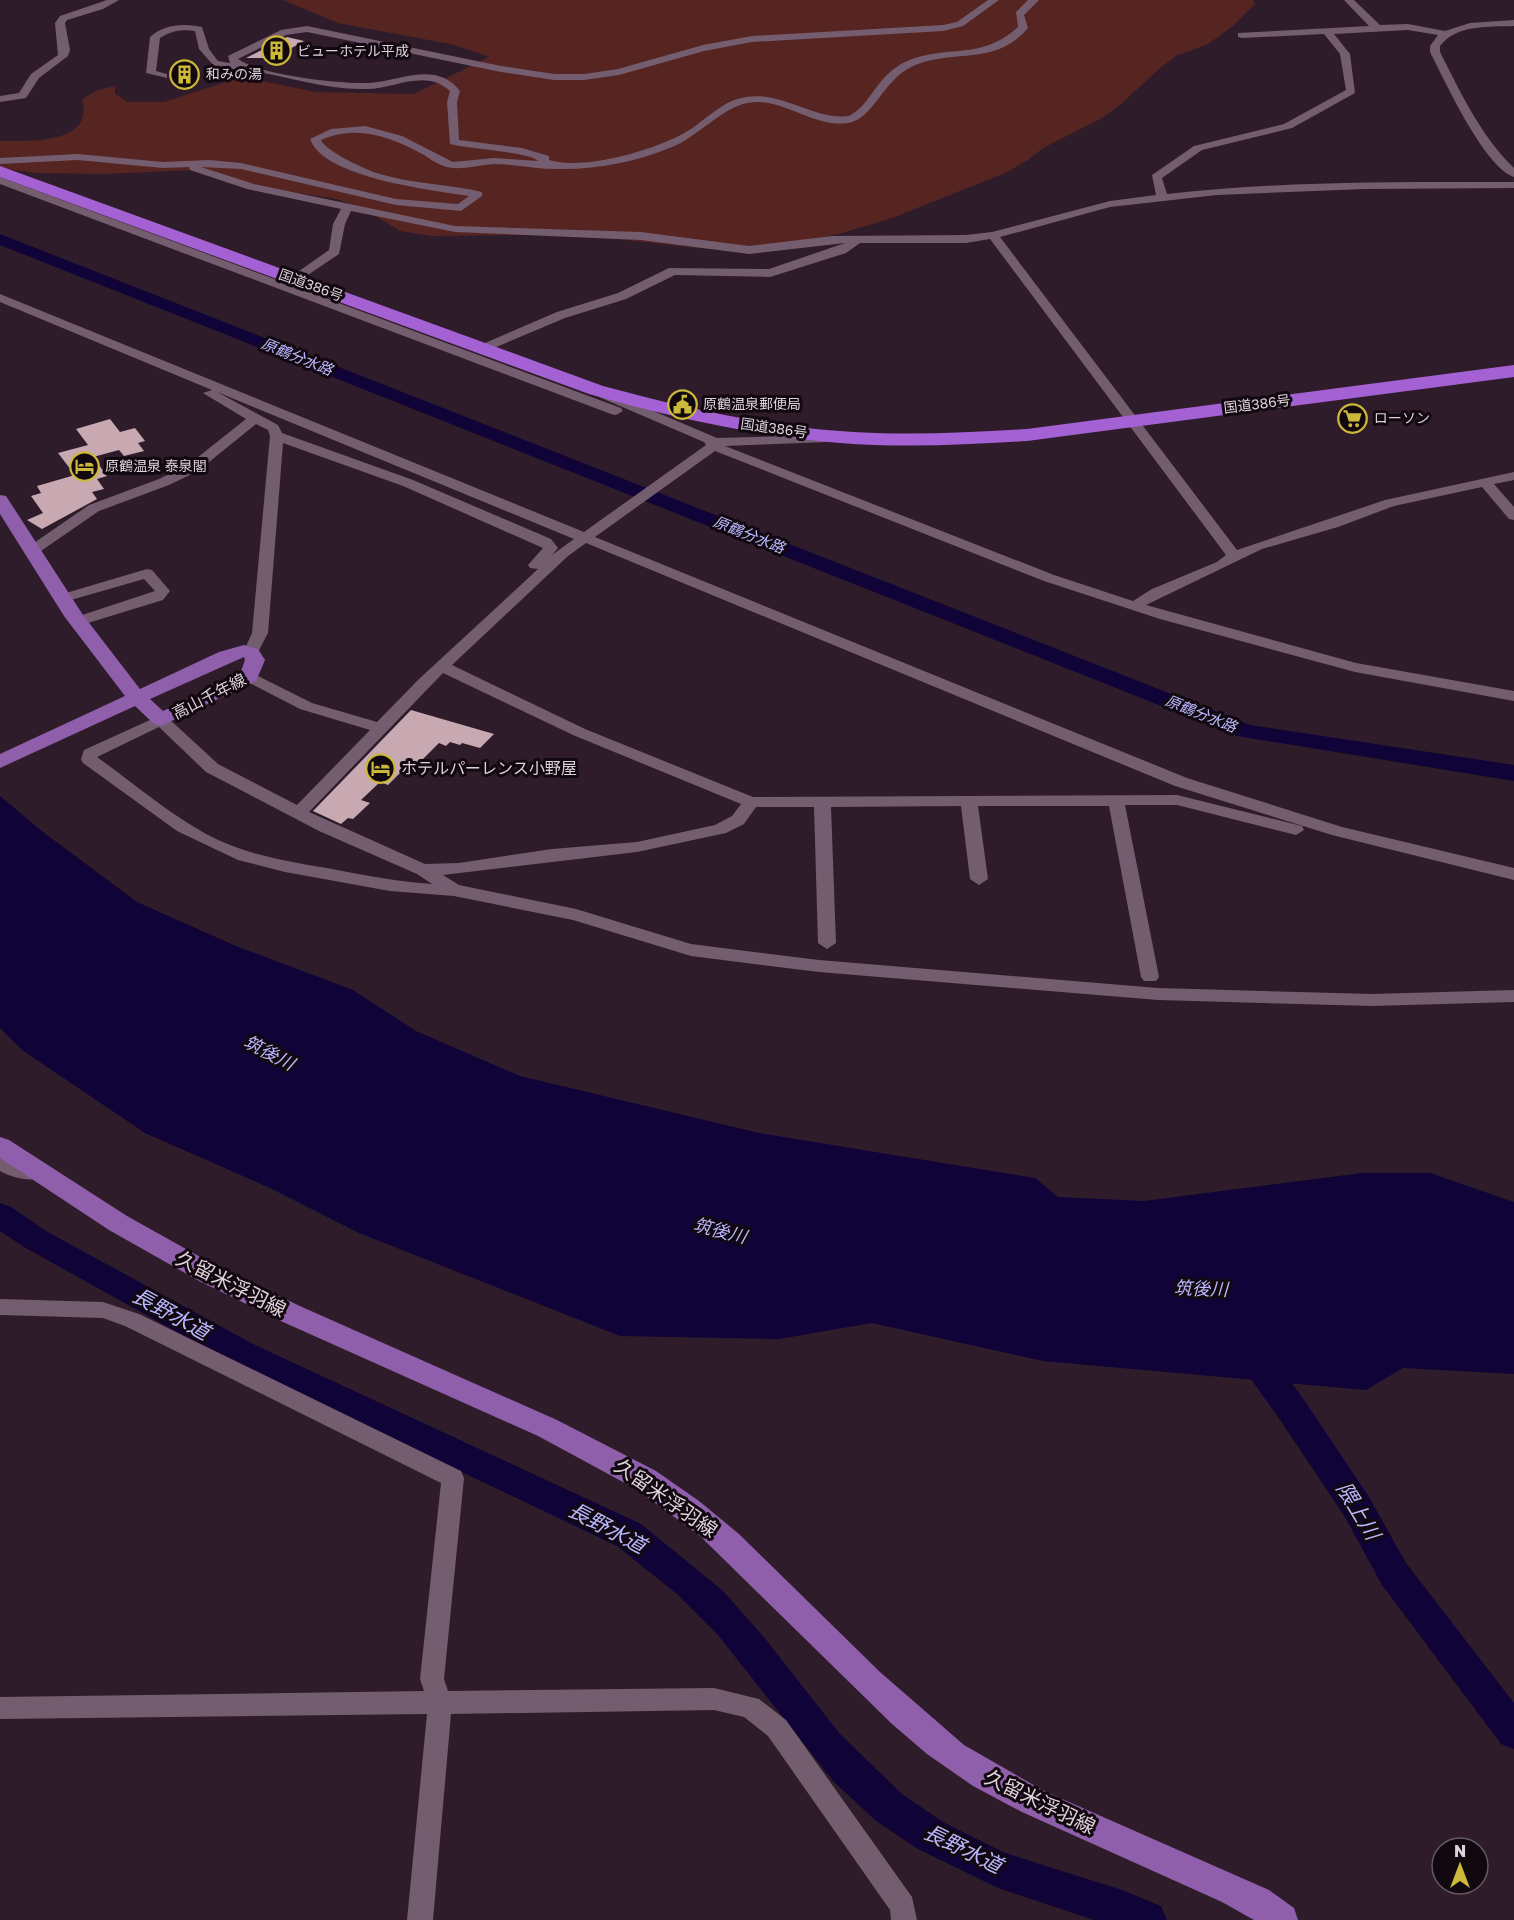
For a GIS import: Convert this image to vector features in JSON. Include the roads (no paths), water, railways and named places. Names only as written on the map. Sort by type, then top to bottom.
[{"type":"highway","name":"国道386号","points":[[0,171],[596,390],[729,422],[841,436],[999,437],[1132,422],[1514,371]]},
{"type":"main road","name":"高山千年線","points":[[0,500],[91,644],[139,700],[161,720],[249,677],[255,660],[251,653],[235,652],[198,668],[0,762]]},
{"type":"main road","name":"久留米浮羽線","points":[[0,1146],[38,1173],[148,1241],[234,1287],[508,1410],[608,1458],[650,1483],[697,1515],[740,1554],[838,1653],[950,1752],[986,1777],[1032,1801],[1257,1902],[1282,1920]]},
{"type":"street","points":[[0,99],[22,96],[35,76],[63,56],[66,50],[60,23],[63,18],[100,7],[114,0]]},
{"type":"street","points":[[556,166],[543,162],[545,158],[528,151],[473,149],[454,142],[452,102],[455,91],[450,84],[428,77],[411,76],[385,85],[368,86],[292,80],[235,63],[232,58],[284,32],[294,29],[314,29],[501,69],[554,77],[584,77],[619,72],[703,48],[752,39],[943,28],[960,24],[994,0]]},
{"type":"street","points":[[0,161],[78,157],[241,166],[396,202],[461,208],[478,194],[376,177],[358,166],[333,158],[318,147],[315,139],[325,133],[368,129],[387,132],[444,163],[453,165],[494,161],[556,166],[602,162],[654,150],[691,134],[733,104],[754,99],[785,102],[819,117],[848,120],[859,115],[882,85],[908,64],[933,57],[991,52],[1002,46],[1023,28],[1018,14],[1035,0]]},
{"type":"street","points":[[1349,0],[1377,28]]},
{"type":"street","points":[[1514,23],[1471,26],[1446,34],[1438,41],[1435,52],[1484,144],[1514,174]]},
{"type":"street","points":[[163,76],[151,73],[155,37],[167,29],[185,26],[199,29],[204,49],[215,64],[254,68]]},
{"type":"street","points":[[1242,34],[1414,27],[1446,34]]},
{"type":"street","points":[[1162,198],[1156,177],[1198,148],[1288,126],[1351,91],[1345,54],[1327,31]]},
{"type":"street","points":[[184,164],[251,187],[455,229],[629,235],[749,250],[817,241],[966,239],[993,235],[1110,204],[1217,192],[1365,186],[1514,185]]},
{"type":"street","points":[[0,180],[704,442],[712,447]]},
{"type":"street","points":[[296,279],[335,251],[339,224],[347,208]]},
{"type":"street","points":[[993,235],[1234,556]]},
{"type":"street","points":[[482,349],[561,315],[622,296],[674,271],[770,273],[842,250],[858,240]]},
{"type":"street","points":[[0,298],[588,535],[1181,782],[1388,844],[1514,874]]},
{"type":"street","points":[[180,371],[191,384],[273,428],[277,436],[260,633],[251,653]]},
{"type":"street","points":[[596,390],[712,447],[1049,578],[1235,636],[1356,667],[1514,696]]},
{"type":"street","points":[[33,550],[94,508],[164,482],[193,468],[253,420],[258,420]]},
{"type":"street","points":[[277,436],[408,483],[551,545],[548,551],[491,608],[486,626]]},
{"type":"street","points":[[299,813],[380,728],[563,553],[712,447],[841,436]]},
{"type":"street","points":[[274,454],[298,444],[317,445],[389,464],[411,465]]},
{"type":"street","points":[[1136,605],[1157,592],[1222,565],[1234,556],[1390,503],[1514,476]]},
{"type":"street","points":[[1485,482],[1514,516]]},
{"type":"street","points":[[64,598],[147,573],[163,591],[158,597],[78,621]]},
{"type":"street","points":[[443,667],[579,732],[751,802],[1177,800],[1197,803],[1313,834],[1388,844]]},
{"type":"street","points":[[249,677],[306,706],[380,728]]},
{"type":"street","points":[[454,890],[435,890],[369,881],[250,860],[215,846],[89,759],[96,750],[161,720],[212,768],[299,813],[423,870],[454,890],[469,896],[576,915],[658,942],[691,950],[819,966],[1230,998],[1382,1000],[1514,996]]},
{"type":"street","points":[[969,801],[979,879]]},
{"type":"street","points":[[1116,801],[1150,977]]},
{"type":"street","points":[[423,870],[459,868],[552,855],[637,847],[720,829],[738,820],[751,802]]},
{"type":"street","points":[[822,802],[827,943]]},
{"type":"street","points":[[0,1162],[12,1169],[38,1173]]},
{"type":"street","points":[[0,1307],[103,1310],[132,1320],[453,1478],[432,1679],[440,1703],[420,1920]]},
{"type":"street","points":[[0,1708],[714,1699],[750,1707],[777,1728],[903,1906],[903,1920]]},
{"type":"water","name":"筑後川","points":[[0,796],[43,832],[137,902],[236,946],[353,990],[416,1031],[520,1076],[759,1133],[1035,1178],[1058,1197],[1144,1201],[1362,1173],[1430,1173],[1514,1202],[1514,1374],[1403,1368],[1366,1390],[1043,1361],[872,1323],[779,1339],[620,1336],[359,1233],[270,1188],[145,1133],[22,1050],[0,1028]]},
{"type":"waterway","name":"原鶴分水路","points":[[0,239],[1245,731],[1514,773]]},
{"type":"waterway","name":"長野水道","points":[[0,1215],[35,1239],[240,1352],[629,1535],[709,1601],[750,1648],[827,1746],[870,1791],[908,1822],[952,1848],[998,1869],[1044,1886],[1109,1905],[1147,1920]]},
{"type":"waterway","name":"隈上川","points":[[1249,1352],[1288,1404],[1357,1507],[1394,1574],[1514,1732]]},
{"type":"place","name":"ビューホテル平成","points":[[276,51]]},
{"type":"place","name":"和みの湯","points":[[185,74]]},
{"type":"place","name":"原鶴温泉郵便局","points":[[682,404]]},
{"type":"place","name":"ローソン","points":[[1353,418]]},
{"type":"place","name":"原鶴温泉 泰泉閣","points":[[84,466]]},
{"type":"place","name":"ホテルパーレンス小野屋","points":[[380,768]]}]
